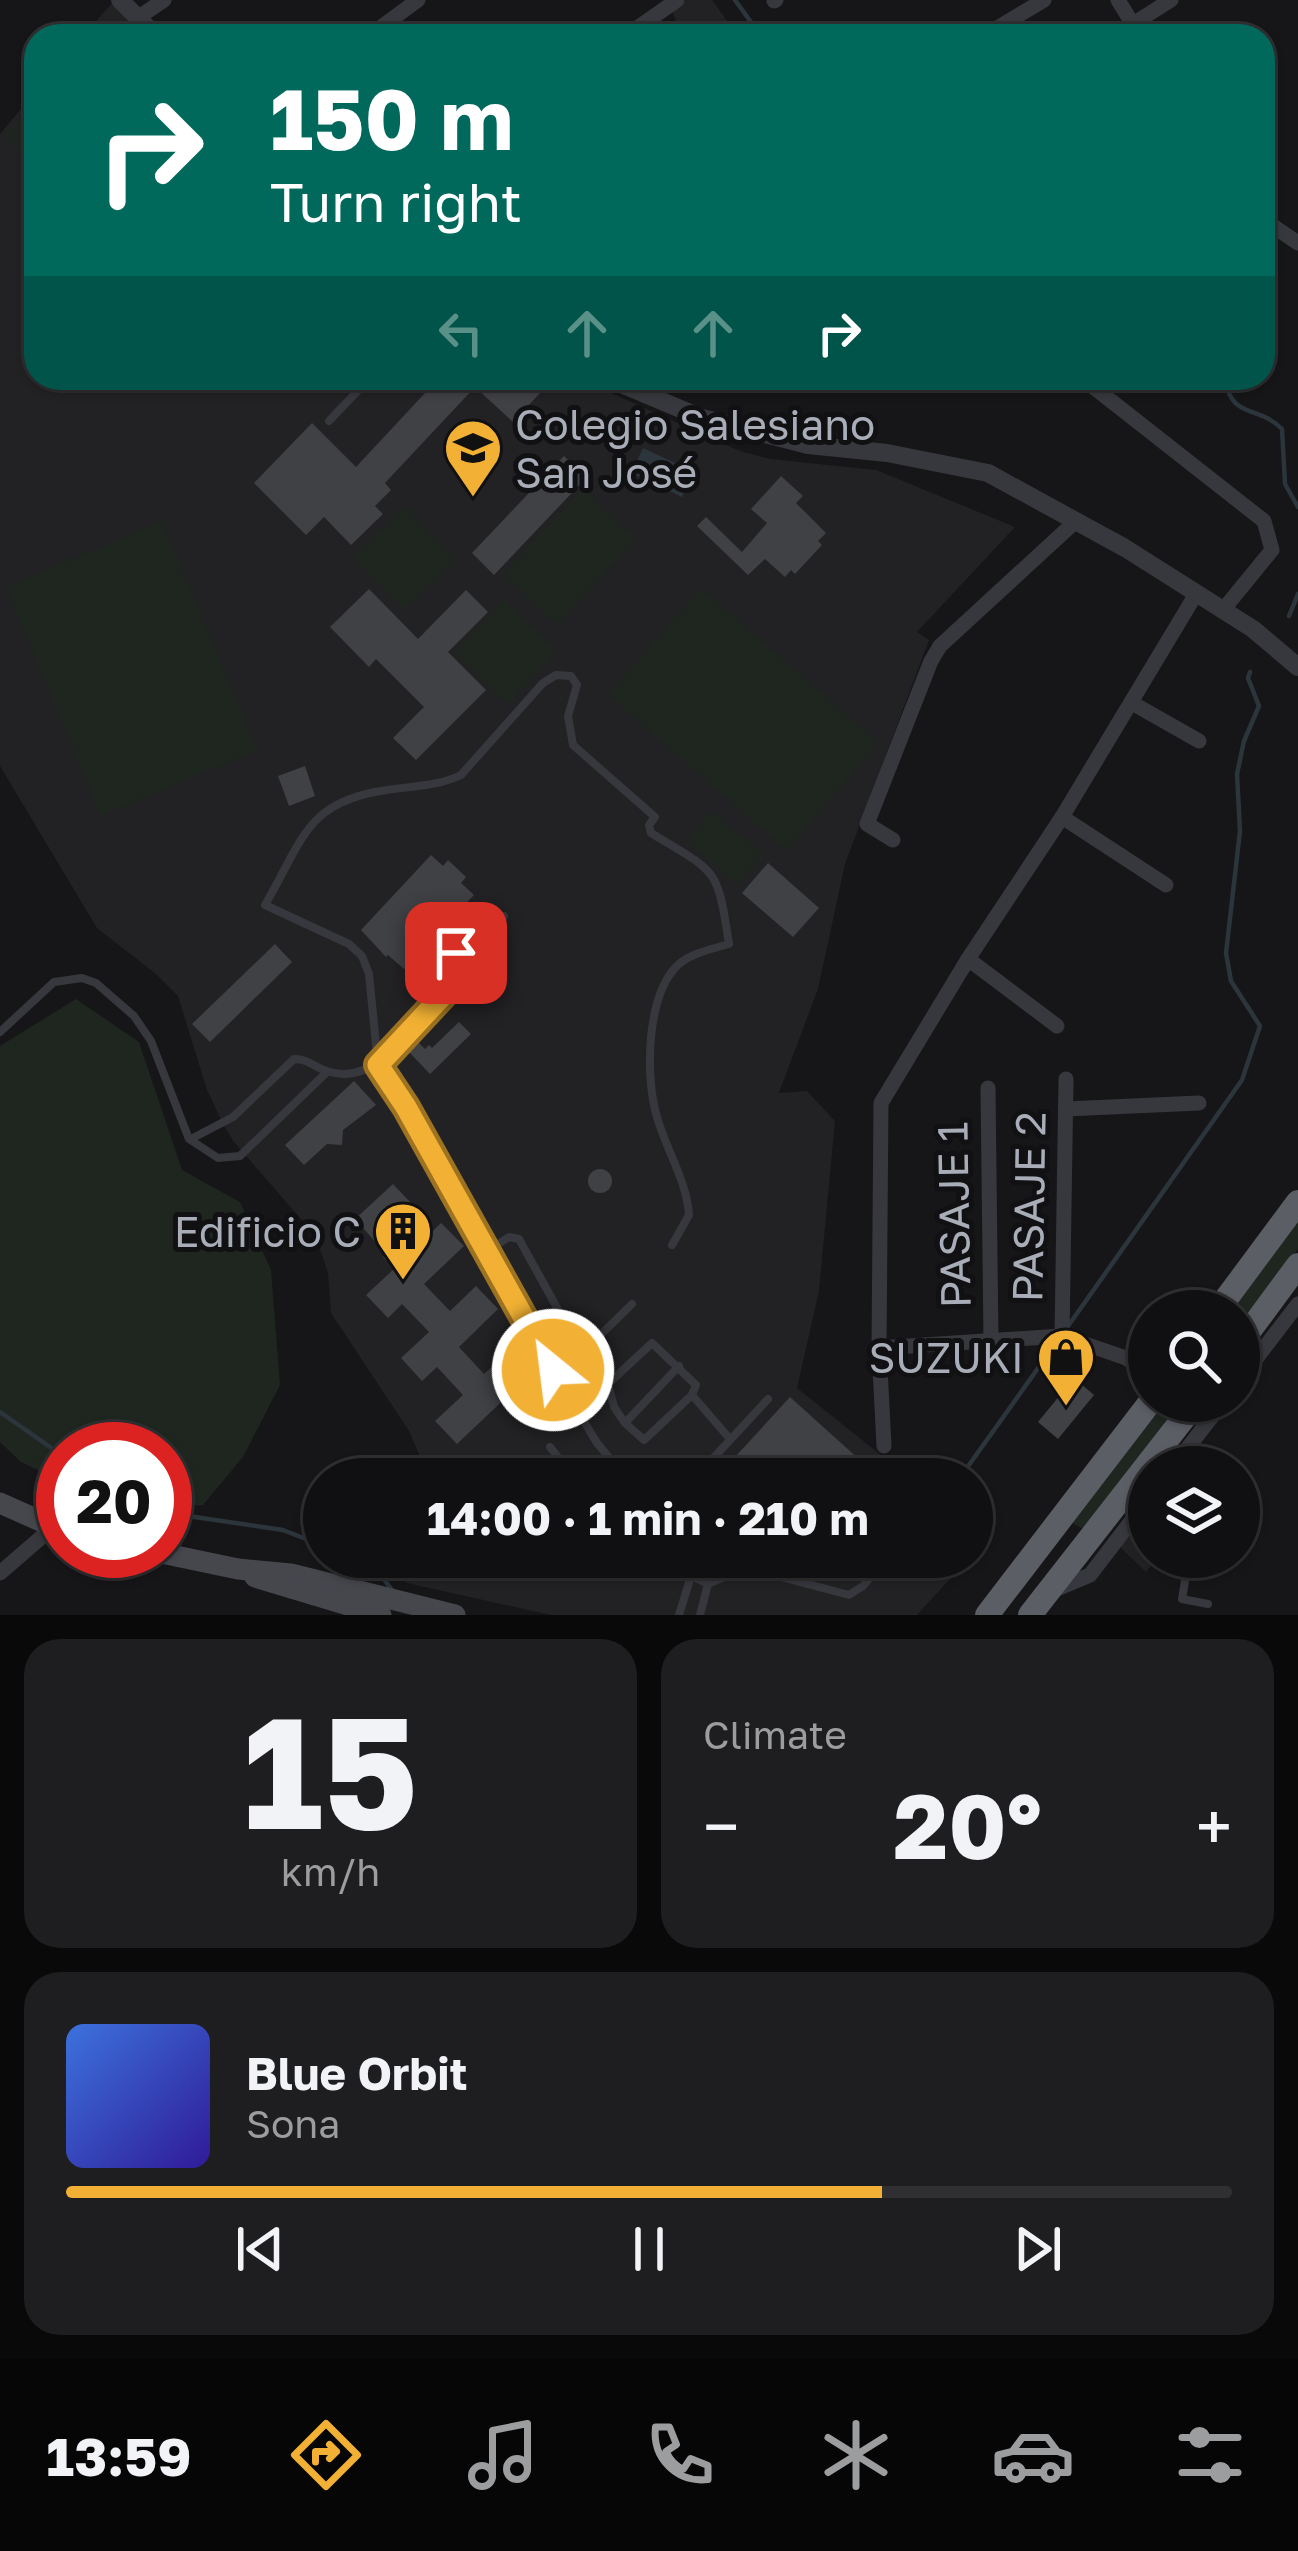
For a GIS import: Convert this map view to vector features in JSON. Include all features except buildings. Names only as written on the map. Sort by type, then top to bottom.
[{"type":"highway","points":[[1233,1290],[1298,1202]]},
{"type":"highway","points":[[1260,1317],[1298,1265]]},
{"type":"highway","points":[[992,1615],[1134,1422]]},
{"type":"highway","points":[[1034,1615],[1081,1552],[1128,1506]]},
{"type":"highway","points":[[1034,1615],[1059,1588],[1081,1552]]},
{"type":"main road","points":[[0,1503],[36,1519]]},
{"type":"main road","points":[[192,1559],[238,1569],[284,1589],[380,1615]]},
{"type":"main road","points":[[340,1606],[455,1615]]},
{"type":"street","points":[[120,0],[145,24]]},
{"type":"street","points":[[139,17],[164,0]]},
{"type":"street","points":[[385,24],[418,0]]},
{"type":"street","points":[[643,24],[677,0]]},
{"type":"street","points":[[1004,24],[1044,0]]},
{"type":"street","points":[[1143,24],[1171,0]]},
{"type":"street","points":[[636,390],[702,418],[787,440],[988,473],[1077,520],[1223,610],[1298,667]]},
{"type":"street","points":[[1098,390],[1258,514],[1270,533],[1272,550],[1223,610]]},
{"type":"street","points":[[893,840],[867,824],[931,661],[951,634],[1077,520]]},
{"type":"street","points":[[884,1446],[879,1348],[880,1103],[1062,817],[1196,594]]},
{"type":"street","points":[[1132,703],[1199,741]]},
{"type":"street","points":[[1062,817],[1166,885]]},
{"type":"street","points":[[968,959],[1058,1026]]},
{"type":"street","name":"PASAJE 2","points":[[1062,1336],[1066,1079]]},
{"type":"street","name":"PASAJE 1","points":[[988,1088],[991,1341]]},
{"type":"street","points":[[1066,1109],[1199,1103]]},
{"type":"street","points":[[1260,1354],[1298,1304]]},
{"type":"street","points":[[879,1348],[1062,1336],[1128,1359]]},
{"type":"street","points":[[1186,1446],[1206,1422]]},
{"type":"street","points":[[1059,1588],[1090,1575],[1128,1525]]},
{"type":"street","points":[[0,1573],[36,1545]]},
{"type":"lane","points":[[329,421],[359,390]]},
{"type":"lane","points":[[604,1458],[378,1065],[369,974],[359,952],[265,905],[318,814],[358,794],[455,778],[470,768],[543,683],[556,675],[571,676],[578,690],[568,716],[573,745],[655,817],[649,825],[651,833],[703,865],[721,890],[730,944],[678,964],[663,985],[653,1014],[654,1109],[689,1215],[672,1245]]},
{"type":"lane","points":[[189,1139],[233,1117],[294,1059],[305,1059],[327,1072],[349,1073],[378,1065],[445,993],[452,982],[456,953],[479,922],[504,916]]},
{"type":"lane","points":[[0,1032],[54,982],[82,978],[96,983],[134,1016],[151,1041],[189,1139],[218,1158],[240,1156],[327,1072]]},
{"type":"lane","points":[[486,1252],[509,1237],[519,1239],[582,1353],[608,1384],[614,1407],[644,1440],[692,1395],[696,1381],[650,1343],[608,1384]]},
{"type":"lane","points":[[553,1370],[582,1353],[632,1304]]},
{"type":"lane","points":[[625,1424],[679,1366]]},
{"type":"lane","points":[[692,1395],[730,1439]]},
{"type":"lane","points":[[713,1458],[768,1399]]},
{"type":"lane","points":[[550,1447],[559,1458]]},
{"type":"lane","points":[[679,1615],[690,1578]]},
{"type":"lane","points":[[696,1578],[709,1584],[723,1578]]},
{"type":"lane","points":[[794,1578],[849,1595],[870,1578]]},
{"type":"lane","points":[[1186,1578],[1182,1599],[1208,1604]]},
{"type":"lane","points":[[700,1615],[709,1584]]},
{"type":"shaded area","points":[[686,0],[712,0],[729,24],[677,24],[672,10]]},
{"type":"shaded area","points":[[113,2],[134,24],[94,24]]},
{"type":"shaded area","points":[[24,105],[24,390],[605,390],[740,451],[770,459],[876,470],[1015,527],[917,632],[929,640],[845,864],[818,989],[779,1093],[807,1091],[835,1121],[819,1291],[797,1388],[885,1458],[421,1458],[409,1431],[331,1313],[328,1273],[306,1225],[224,1126],[207,1090],[178,996],[97,928],[0,766],[0,134]]},
{"type":"shaded area","points":[[24,115],[24,155],[4,136]]},
{"type":"shaded area","points":[[643,448],[694,472],[682,497],[631,473]]},
{"type":"shaded area","points":[[582,489],[636,539],[557,625],[503,575]]},
{"type":"shaded area","points":[[405,507],[456,560],[404,610],[353,557]]},
{"type":"shaded area","points":[[162,521],[257,750],[101,816],[6,587]]},
{"type":"shaded area","points":[[701,588],[879,743],[786,850],[608,695]]},
{"type":"shaded area","points":[[504,600],[557,651],[508,704],[454,653]]},
{"type":"shaded area","points":[[712,811],[763,855],[737,885],[686,841]]},
{"type":"shaded area","points":[[76,999],[139,1042],[182,1170],[240,1202],[271,1270],[280,1385],[243,1457],[203,1505],[192,1506],[192,1422],[36,1422],[36,1469],[0,1442],[0,1046]]},
{"type":"shaded area","points":[[1298,1213],[1298,1249],[1260,1299],[1260,1290],[1241,1290]]},
{"type":"shaded area","points":[[1146,1422],[1167,1422],[1149,1446],[1128,1446]]},
{"type":"shaded area","points":[[1128,1446],[1128,1473],[1085,1530],[1072,1523]]},
{"type":"shaded area","points":[[402,1578],[951,1578],[917,1615],[551,1615],[407,1583]]},
{"type":"waterway","points":[[735,0],[752,24]]},
{"type":"waterway","points":[[1228,390],[1239,406],[1282,429],[1285,484],[1298,507]]},
{"type":"waterway","points":[[1289,616],[1298,594]]},
{"type":"waterway","points":[[1066,1329],[1242,1080],[1260,1026],[1231,981],[1226,953],[1240,831],[1237,774],[1259,706],[1250,672]]},
{"type":"waterway","points":[[974,1458],[1056,1343]]},
{"type":"waterway","points":[[0,1412],[36,1437]]},
{"type":"waterway","points":[[192,1517],[283,1530],[303,1538]]},
{"type":"waterway","points":[[383,1578],[392,1590]]},
{"type":"place","name":"Colegio Salesiano San José","points":[[473,499]]},
{"type":"place","name":"Edificio C","points":[[403,1282]]},
{"type":"place","name":"SUZUKI","points":[[1066,1408]]},
{"type":"route","points":[[456,953],[452,982],[445,993],[378,1065],[553,1370]]}]
